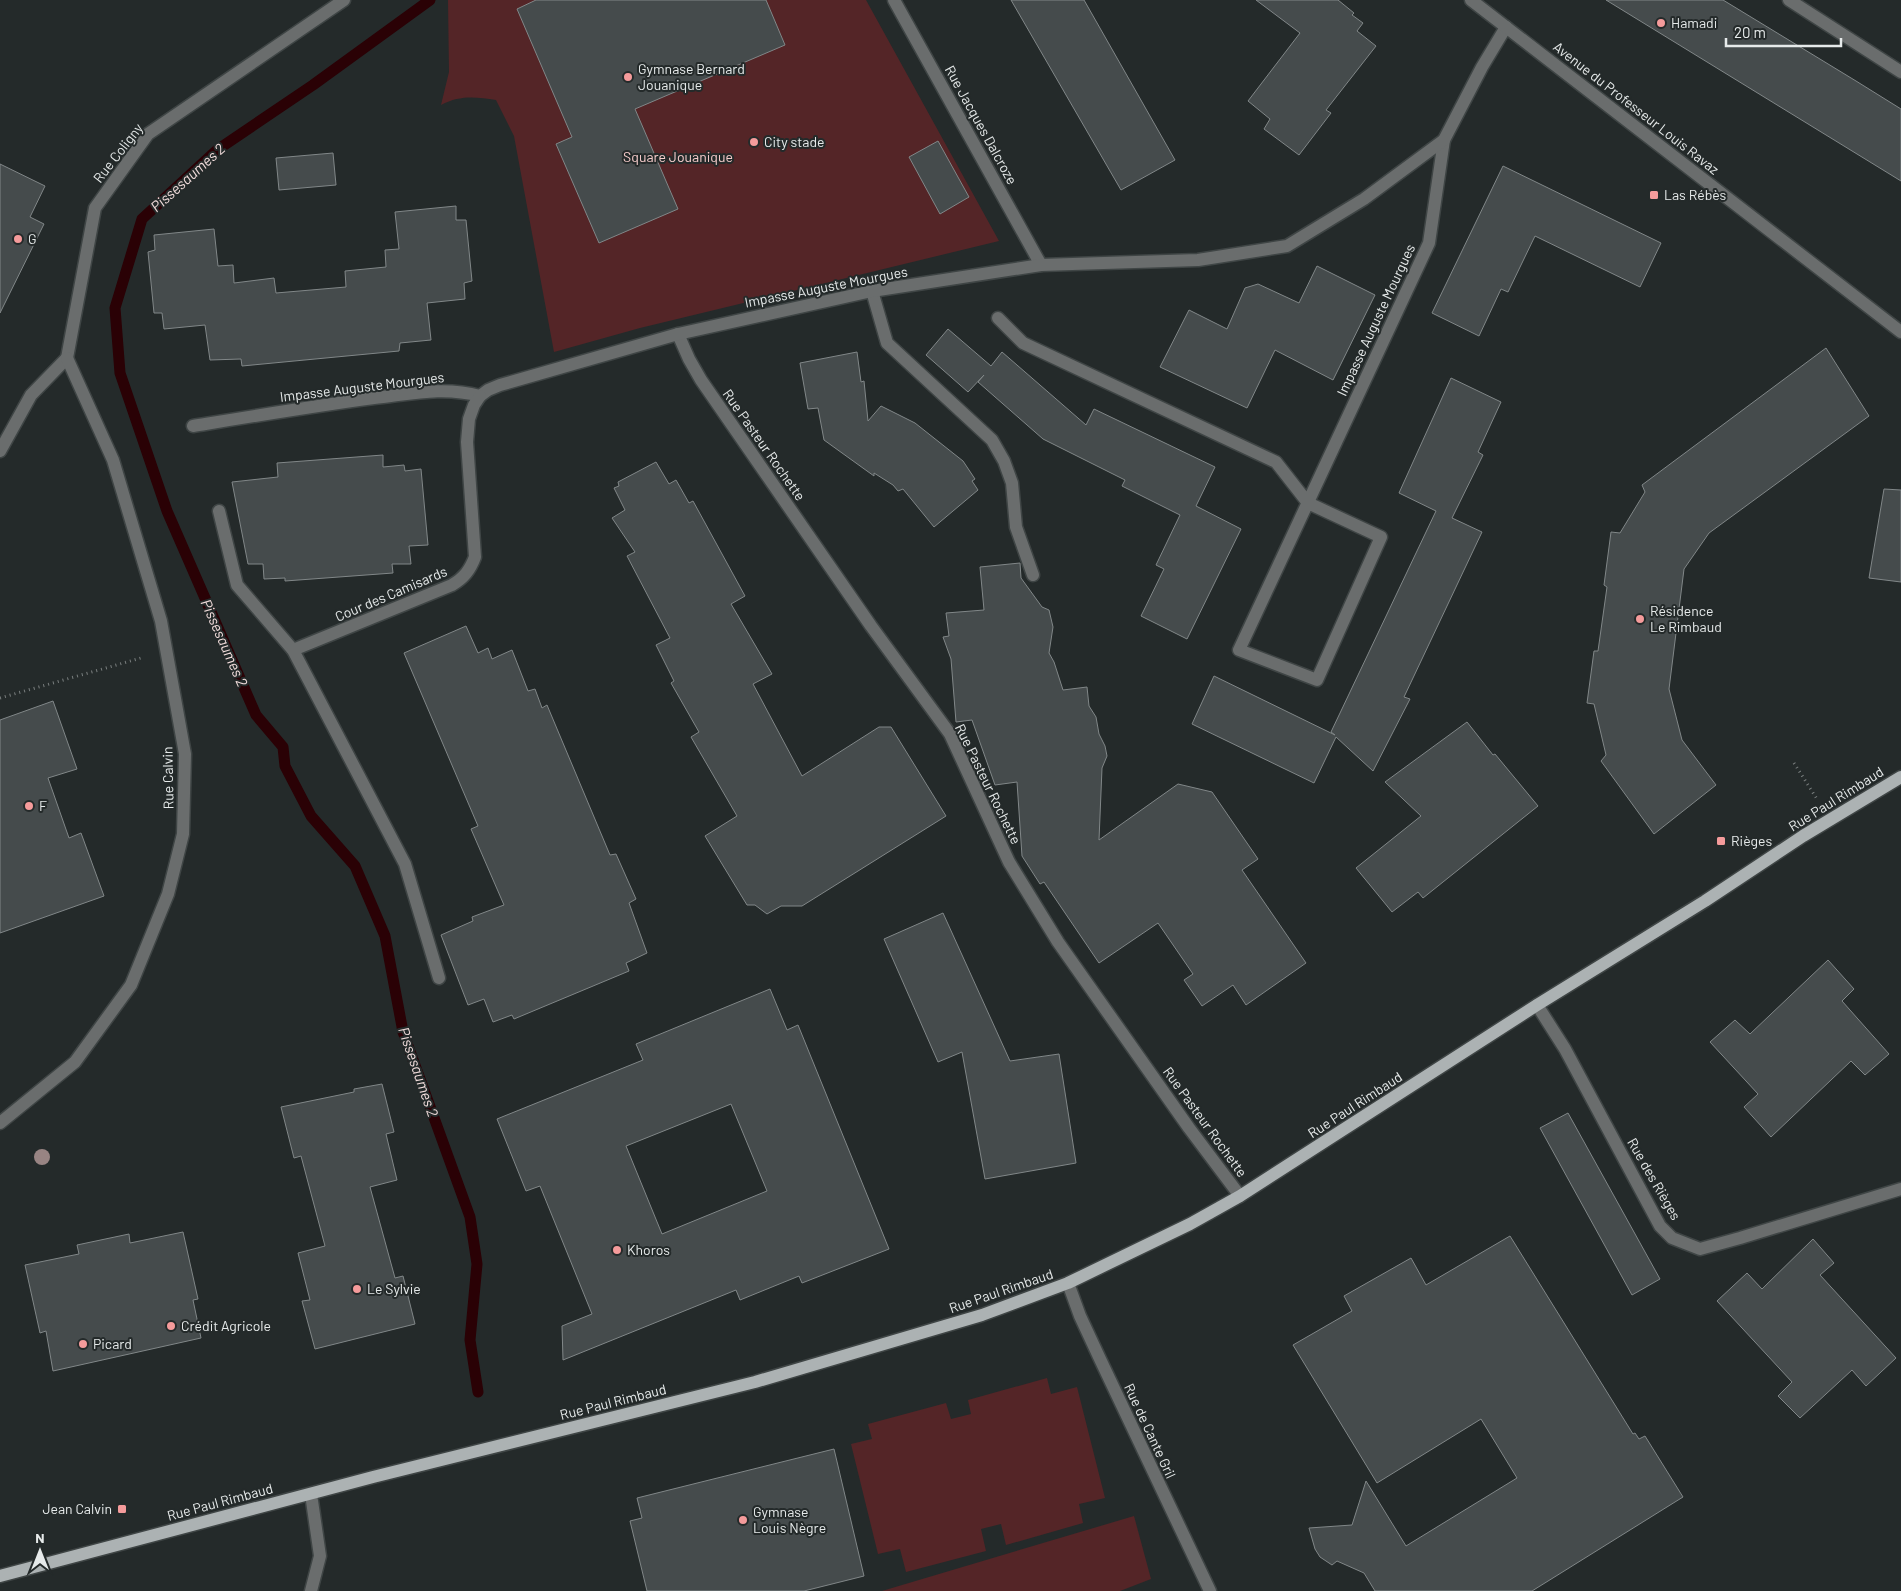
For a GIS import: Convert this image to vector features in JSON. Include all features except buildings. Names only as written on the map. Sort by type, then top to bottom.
[{"type":"main road","name":"Rue Paul Rimbaud","points":[[0,1576],[311,1494],[755,1382],[982,1315],[1068,1283],[1190,1224],[1240,1196],[1537,1005],[1705,901],[1803,836],[1901,777]]},
{"type":"street","name":"Rue Coligny","points":[[67,358],[95,208],[148,134],[344,0]]},
{"type":"street","name":"Rue Jacques Dalcroze","points":[[894,0],[1041,265]]},
{"type":"street","name":"Avenue du Professeur Louis Ravaz","points":[[1471,0],[1901,332]]},
{"type":"street","points":[[1789,0],[1901,72]]},
{"type":"street","name":"Impasse Auguste Mourgues","points":[[998,318],[1023,343],[1276,462],[1308,503],[1381,537],[1317,680],[1239,650],[1308,503],[1429,242],[1444,140],[1482,67],[1506,27]]},
{"type":"street","name":"Impasse Auguste Mourgues","points":[[193,426],[325,404],[440,390],[461,391],[480,396],[500,385],[678,334],[872,291],[1041,265],[1198,260],[1287,246],[1364,199],[1444,140]]},
{"type":"street","points":[[872,291],[887,343],[992,440],[1004,461],[1012,483],[1016,527],[1033,574]]},
{"type":"street","name":"Rue Pasteur Rochette","points":[[678,334],[701,380],[871,626],[950,734],[1009,862],[1058,942],[1240,1196]]},
{"type":"street","points":[[0,451],[31,395],[67,358]]},
{"type":"street","name":"Rue Calvin","points":[[0,1123],[75,1062],[131,985],[168,894],[183,834],[185,754],[160,621],[113,460],[67,358]]},
{"type":"street","name":"Cour des Camisards","points":[[293,650],[452,585],[462,579],[470,569],[475,557],[467,442],[469,419],[474,405],[480,396]]},
{"type":"street","points":[[219,511],[237,585],[293,650],[405,864],[439,978]]},
{"type":"street","name":"Rue des Rièges","points":[[1537,1005],[1565,1049],[1660,1226],[1672,1238],[1700,1249],[1901,1190]]},
{"type":"street","name":"Rue de Cante Gril","points":[[1068,1283],[1080,1316],[1100,1360],[1210,1591]]},
{"type":"street","points":[[311,1494],[320,1556],[311,1591]]},
{"type":"path","points":[[0,698],[166,651]]},
{"type":"path","points":[[1794,763],[1802,775]]},
{"type":"green space","name":"Square Jouanique","points":[[448,0],[866,0],[999,241],[640,328],[554,352],[514,136],[496,100],[468,98],[441,105],[449,72]]},
{"type":"green space","points":[[1047,1378],[1051,1394],[1077,1387],[1105,1498],[1079,1504],[1083,1523],[1006,1545],[1001,1524],[981,1529],[986,1551],[906,1572],[900,1549],[878,1554],[851,1444],[872,1439],[868,1424],[946,1403],[951,1419],[971,1414],[968,1400]]},
{"type":"green space","points":[[1134,1516],[1151,1579],[1120,1591],[882,1591]]},
{"type":"waterway","name":"Pissesaumes 2","points":[[430,0],[313,85],[217,150],[142,219],[115,308],[120,373],[167,511],[256,715],[283,747],[285,766],[311,816],[355,866],[385,936],[403,1032],[470,1217],[477,1264],[470,1340],[478,1392]]},
{"type":"place","name":"Hamadi","points":[[1661,23]]},
{"type":"place","name":"Gymnase Bernard Jouanique","points":[[628,77]]},
{"type":"place","name":"City stade","points":[[754,142]]},
{"type":"place","name":"Las Rébès","points":[[1654,195]]},
{"type":"place","name":"G","points":[[18,239]]},
{"type":"place","name":"Résidence Le Rimbaud","points":[[1640,619]]},
{"type":"place","name":"F","points":[[29,806]]},
{"type":"place","name":"Rièges","points":[[1721,841]]},
{"type":"place","name":"Khoros","points":[[617,1250]]},
{"type":"place","name":"Le Sylvie","points":[[357,1289]]},
{"type":"place","name":"Crédit Agricole","points":[[171,1326]]},
{"type":"place","name":"Picard","points":[[83,1344]]},
{"type":"place","name":"Jean Calvin","points":[[122,1509]]},
{"type":"place","name":"Gymnase Louis Nègre","points":[[743,1520]]}]
